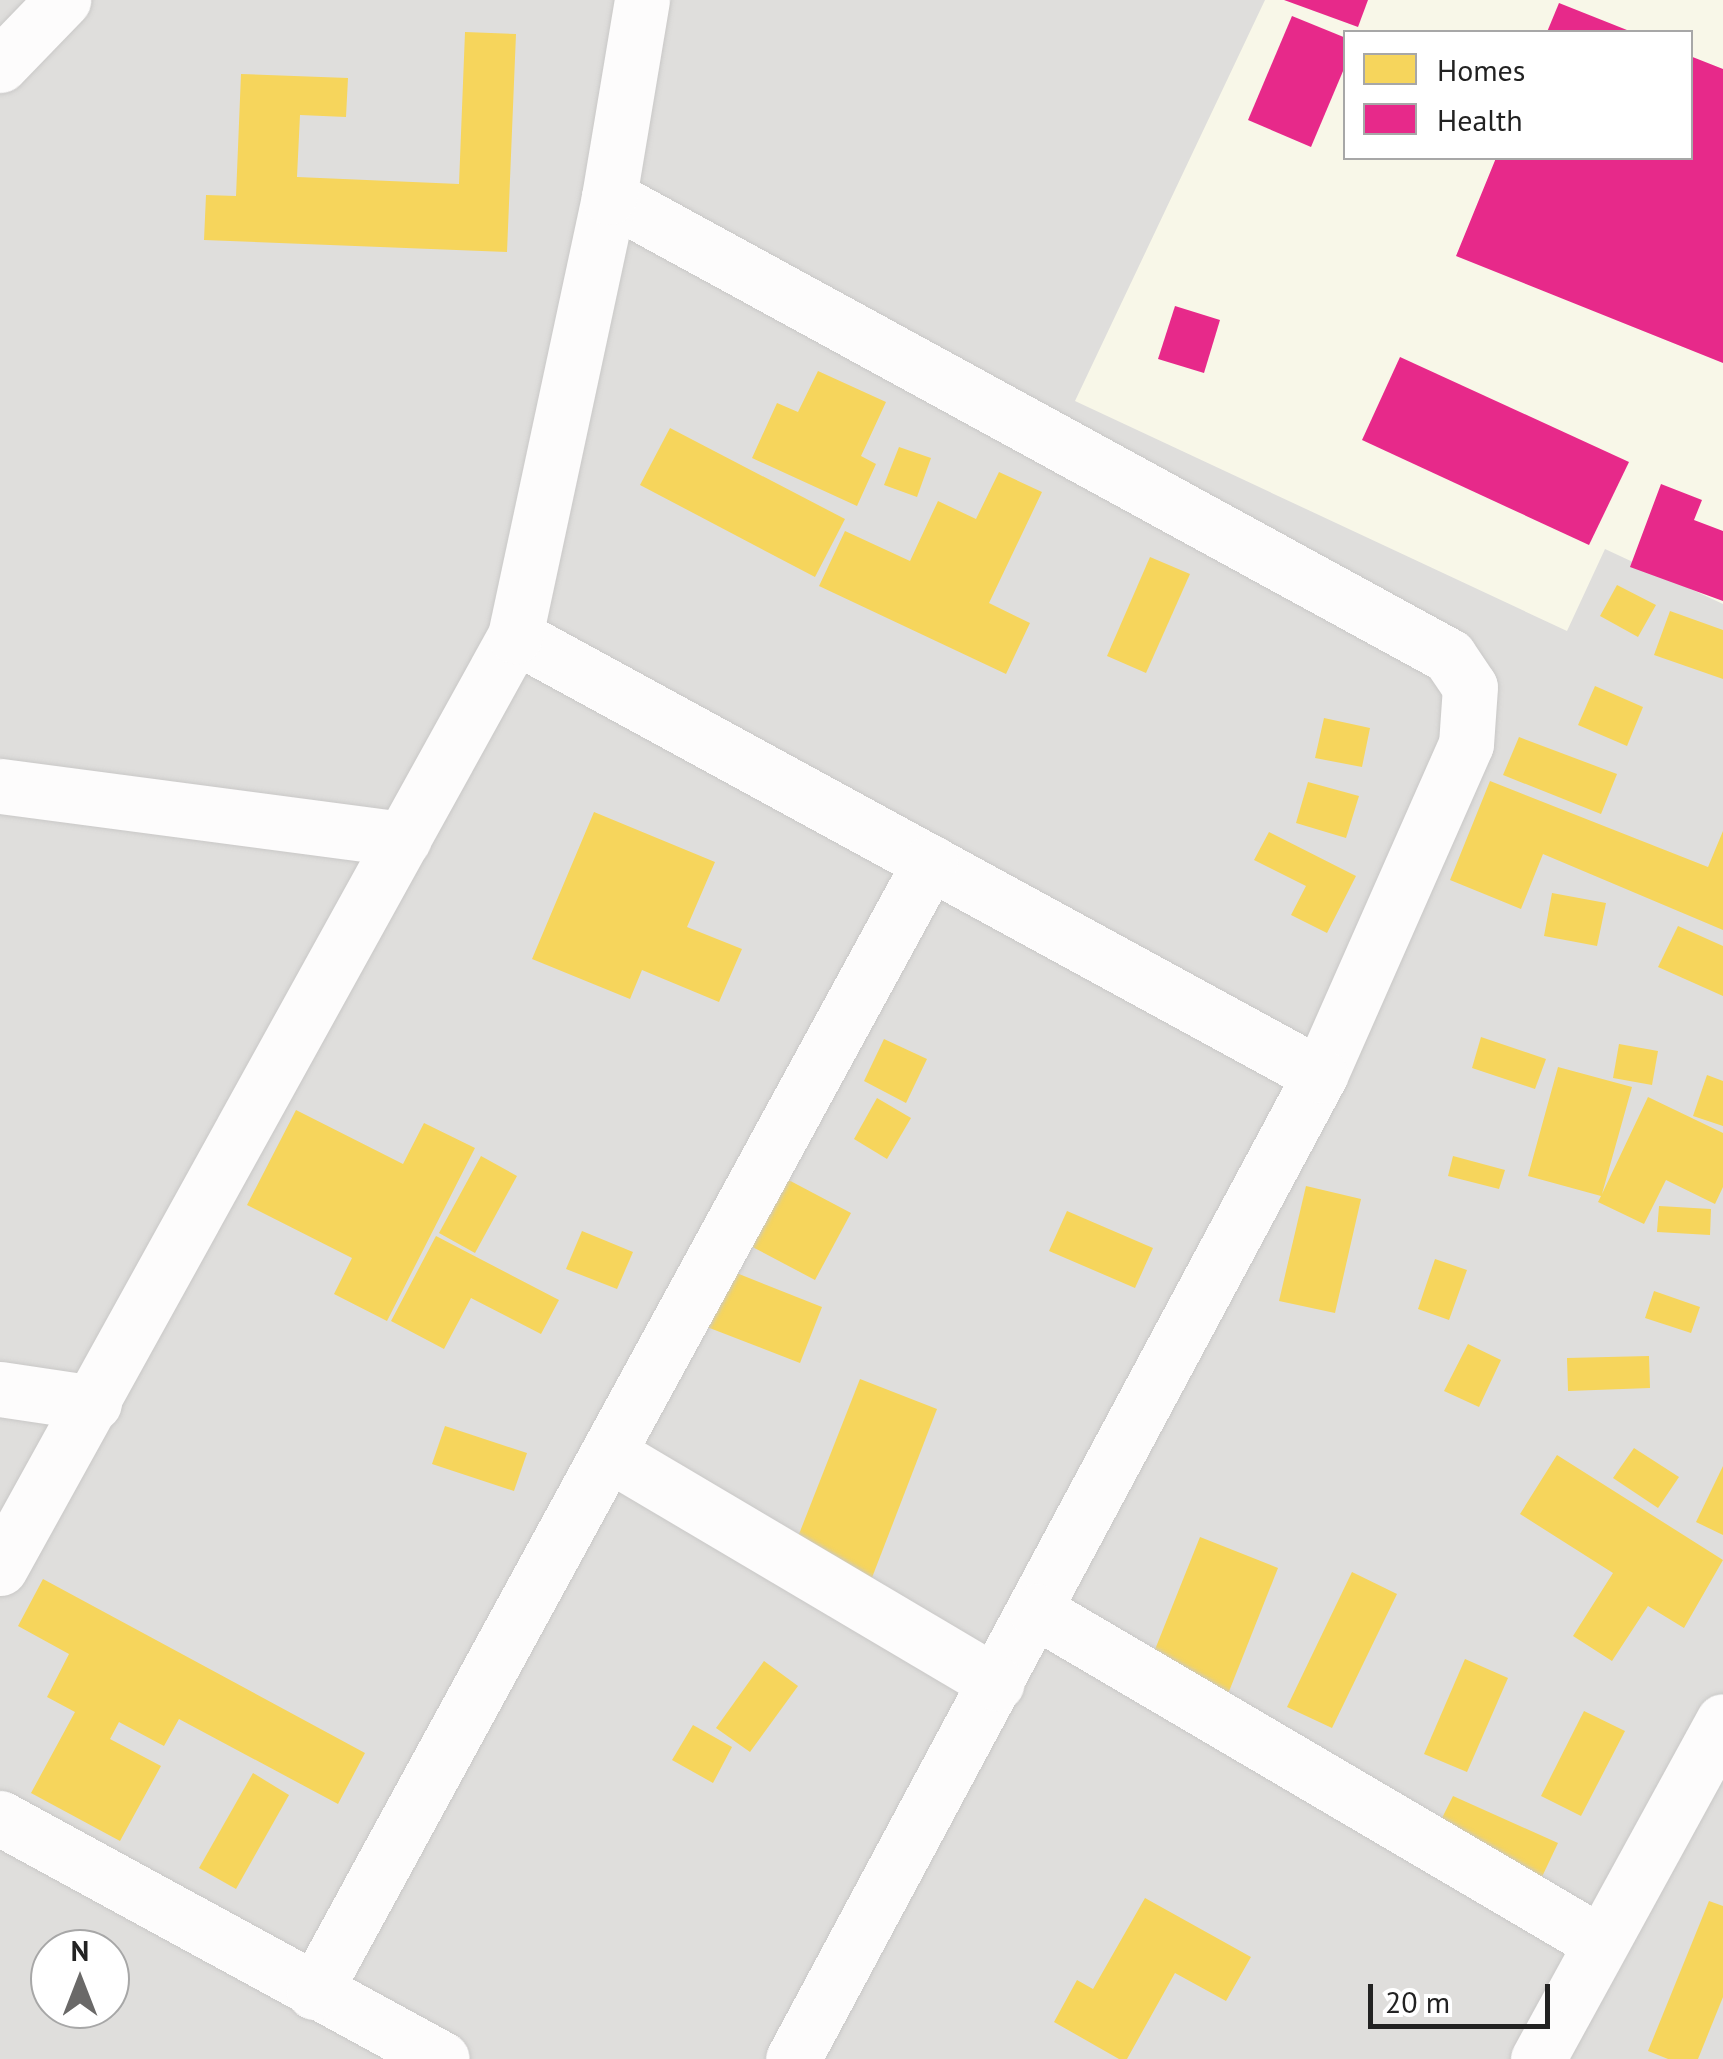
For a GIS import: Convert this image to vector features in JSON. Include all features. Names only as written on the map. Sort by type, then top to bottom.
[{"type":"street","points":[[0,65],[63,0]]},
{"type":"street","points":[[0,1568],[516,636],[609,197],[642,0]]},
{"type":"street","points":[[609,197],[1449,656],[1470,687],[1466,744],[1320,1075],[794,2059]]},
{"type":"street","points":[[516,636],[1320,1075]]},
{"type":"street","points":[[0,786],[404,839]]},
{"type":"street","points":[[314,1992],[930,862]]},
{"type":"street","points":[[0,1388],[94,1403]]},
{"type":"street","points":[[610,1455],[997,1682]]},
{"type":"street","points":[[1036,1611],[1601,1943]]},
{"type":"street","points":[[1538,2059],[1723,1721]]},
{"type":"street","points":[[0,1818],[442,2059]]},
{"type":"shaded area","points":[[0,0],[1723,0],[1723,2059],[0,2059]]},
{"type":"shaded area","points":[[1265,0],[1723,0],[1723,604],[1605,549],[1567,631],[1075,401]]},
{"type":"building: Homes","points":[[465,32],[516,34],[507,252],[204,240],[206,195],[236,196],[241,74],[348,78],[346,117],[300,115],[297,177],[459,184]]},
{"type":"building: Homes","points":[[818,371],[886,402],[861,456],[876,464],[857,506],[752,458],[777,403],[798,412]]},
{"type":"building: Homes","points":[[670,428],[845,519],[815,577],[640,485]]},
{"type":"building: Homes","points":[[899,447],[931,458],[917,497],[884,485]]},
{"type":"building: Homes","points":[[999,472],[1042,492],[989,603],[1030,623],[1006,674],[819,586],[845,531],[910,561],[938,501],[976,519]]},
{"type":"building: Homes","points":[[1150,557],[1190,574],[1146,673],[1107,656]]},
{"type":"building: Homes","points":[[1617,585],[1656,605],[1638,637],[1600,616]]},
{"type":"building: Homes","points":[[1670,611],[1723,630],[1723,679],[1654,655]]},
{"type":"building: Homes","points":[[1595,686],[1643,707],[1627,746],[1578,725]]},
{"type":"building: Homes","points":[[1324,718],[1370,728],[1362,767],[1315,758]]},
{"type":"building: Homes","points":[[1519,737],[1617,774],[1601,814],[1503,775]]},
{"type":"building: Homes","points":[[1490,781],[1708,867],[1723,831],[1723,930],[1543,854],[1521,909],[1450,880]]},
{"type":"building: Homes","points":[[1308,782],[1359,796],[1346,838],[1296,823]]},
{"type":"building: Homes","points":[[594,812],[715,862],[687,927],[742,949],[719,1002],[642,970],[630,999],[532,959]]},
{"type":"building: Homes","points":[[1269,832],[1356,876],[1327,933],[1291,915],[1306,886],[1254,860]]},
{"type":"building: Homes","points":[[1552,893],[1606,903],[1597,946],[1544,936]]},
{"type":"building: Homes","points":[[1678,926],[1723,946],[1723,996],[1658,967]]},
{"type":"building: Homes","points":[[1481,1037],[1546,1059],[1535,1089],[1472,1068]]},
{"type":"building: Homes","points":[[884,1039],[927,1059],[906,1103],[864,1081]]},
{"type":"building: Homes","points":[[1619,1044],[1658,1051],[1652,1085],[1613,1078]]},
{"type":"building: Homes","points":[[1558,1067],[1632,1087],[1602,1194],[1648,1097],[1723,1133],[1723,1187],[1715,1204],[1666,1180],[1644,1224],[1598,1202],[1601,1196],[1528,1176]]},
{"type":"building: Homes","points":[[1707,1075],[1723,1081],[1723,1126],[1693,1116]]},
{"type":"building: Homes","points":[[877,1098],[911,1118],[887,1159],[854,1139]]},
{"type":"building: Homes","points":[[296,1110],[403,1164],[424,1123],[475,1148],[387,1321],[334,1294],[352,1258],[247,1205]]},
{"type":"building: Homes","points":[[481,1156],[517,1176],[475,1253],[439,1233]]},
{"type":"building: Homes","points":[[1453,1156],[1505,1170],[1499,1189],[1448,1176]]},
{"type":"building: Homes","points":[[781,1176],[851,1213],[815,1280],[745,1243]]},
{"type":"building: Homes","points":[[1306,1186],[1361,1199],[1335,1313],[1279,1301]]},
{"type":"building: Homes","points":[[1659,1206],[1711,1209],[1710,1235],[1657,1232]]},
{"type":"building: Homes","points":[[1067,1211],[1153,1248],[1135,1288],[1049,1251]]},
{"type":"building: Homes","points":[[582,1231],[633,1252],[617,1289],[566,1269]]},
{"type":"building: Homes","points":[[436,1236],[559,1300],[541,1334],[471,1298],[444,1349],[391,1321]]},
{"type":"building: Homes","points":[[1435,1259],[1467,1270],[1449,1320],[1418,1309]]},
{"type":"building: Homes","points":[[729,1270],[822,1307],[800,1363],[707,1327]]},
{"type":"building: Homes","points":[[1654,1291],[1700,1307],[1691,1333],[1645,1318]]},
{"type":"building: Homes","points":[[1468,1344],[1501,1360],[1479,1407],[1444,1391]]},
{"type":"building: Homes","points":[[1649,1356],[1650,1388],[1568,1391],[1567,1358]]},
{"type":"building: Homes","points":[[860,1379],[937,1409],[868,1588],[790,1557]]},
{"type":"building: Homes","points":[[445,1426],[527,1453],[514,1491],[432,1464]]},
{"type":"building: Homes","points":[[1634,1448],[1679,1477],[1658,1508],[1613,1478]]},
{"type":"building: Homes","points":[[1557,1455],[1723,1560],[1684,1628],[1648,1606],[1612,1661],[1573,1636],[1613,1573],[1520,1514]]},
{"type":"building: Homes","points":[[1723,1466],[1723,1535],[1696,1522]]},
{"type":"building: Homes","points":[[1200,1537],[1278,1568],[1224,1704],[1146,1672]]},
{"type":"building: Homes","points":[[1352,1572],[1397,1594],[1332,1728],[1287,1707]]},
{"type":"building: Homes","points":[[43,1579],[365,1753],[338,1804],[179,1719],[164,1746],[119,1722],[110,1739],[161,1766],[120,1841],[31,1793],[75,1712],[47,1697],[69,1654],[18,1626]]},
{"type":"building: Homes","points":[[1465,1659],[1508,1678],[1467,1772],[1424,1754]]},
{"type":"building: Homes","points":[[764,1661],[798,1686],[750,1752],[716,1728]]},
{"type":"building: Homes","points":[[1584,1711],[1625,1731],[1581,1816],[1541,1796]]},
{"type":"building: Homes","points":[[693,1725],[732,1747],[713,1783],[672,1760]]},
{"type":"building: Homes","points":[[253,1773],[289,1795],[236,1889],[199,1868]]},
{"type":"building: Homes","points":[[1453,1796],[1558,1843],[1540,1881],[1435,1832]]},
{"type":"building: Homes","points":[[1145,1898],[1251,1957],[1226,2001],[1175,1973],[1127,2059],[1119,2059],[1054,2022],[1077,1980],[1093,1989]]},
{"type":"building: Homes","points":[[1709,1901],[1723,1906],[1723,1997],[1698,2059],[1668,2059],[1648,2051]]},
{"type":"building: Health","points":[[1284,0],[1368,0],[1358,27]]},
{"type":"building: Health","points":[[1559,3],[1627,30],[1548,30]]},
{"type":"building: Health","points":[[1292,16],[1343,37],[1343,71],[1311,147],[1248,120]]},
{"type":"building: Health","points":[[1693,57],[1723,69],[1723,363],[1456,256],[1495,160],[1693,160]]},
{"type":"building: Health","points":[[1175,306],[1220,320],[1204,373],[1158,359]]},
{"type":"building: Health","points":[[1400,357],[1629,462],[1589,545],[1362,440]]},
{"type":"building: Health","points":[[1661,484],[1702,500],[1694,520],[1723,531],[1723,601],[1630,567]]}]
